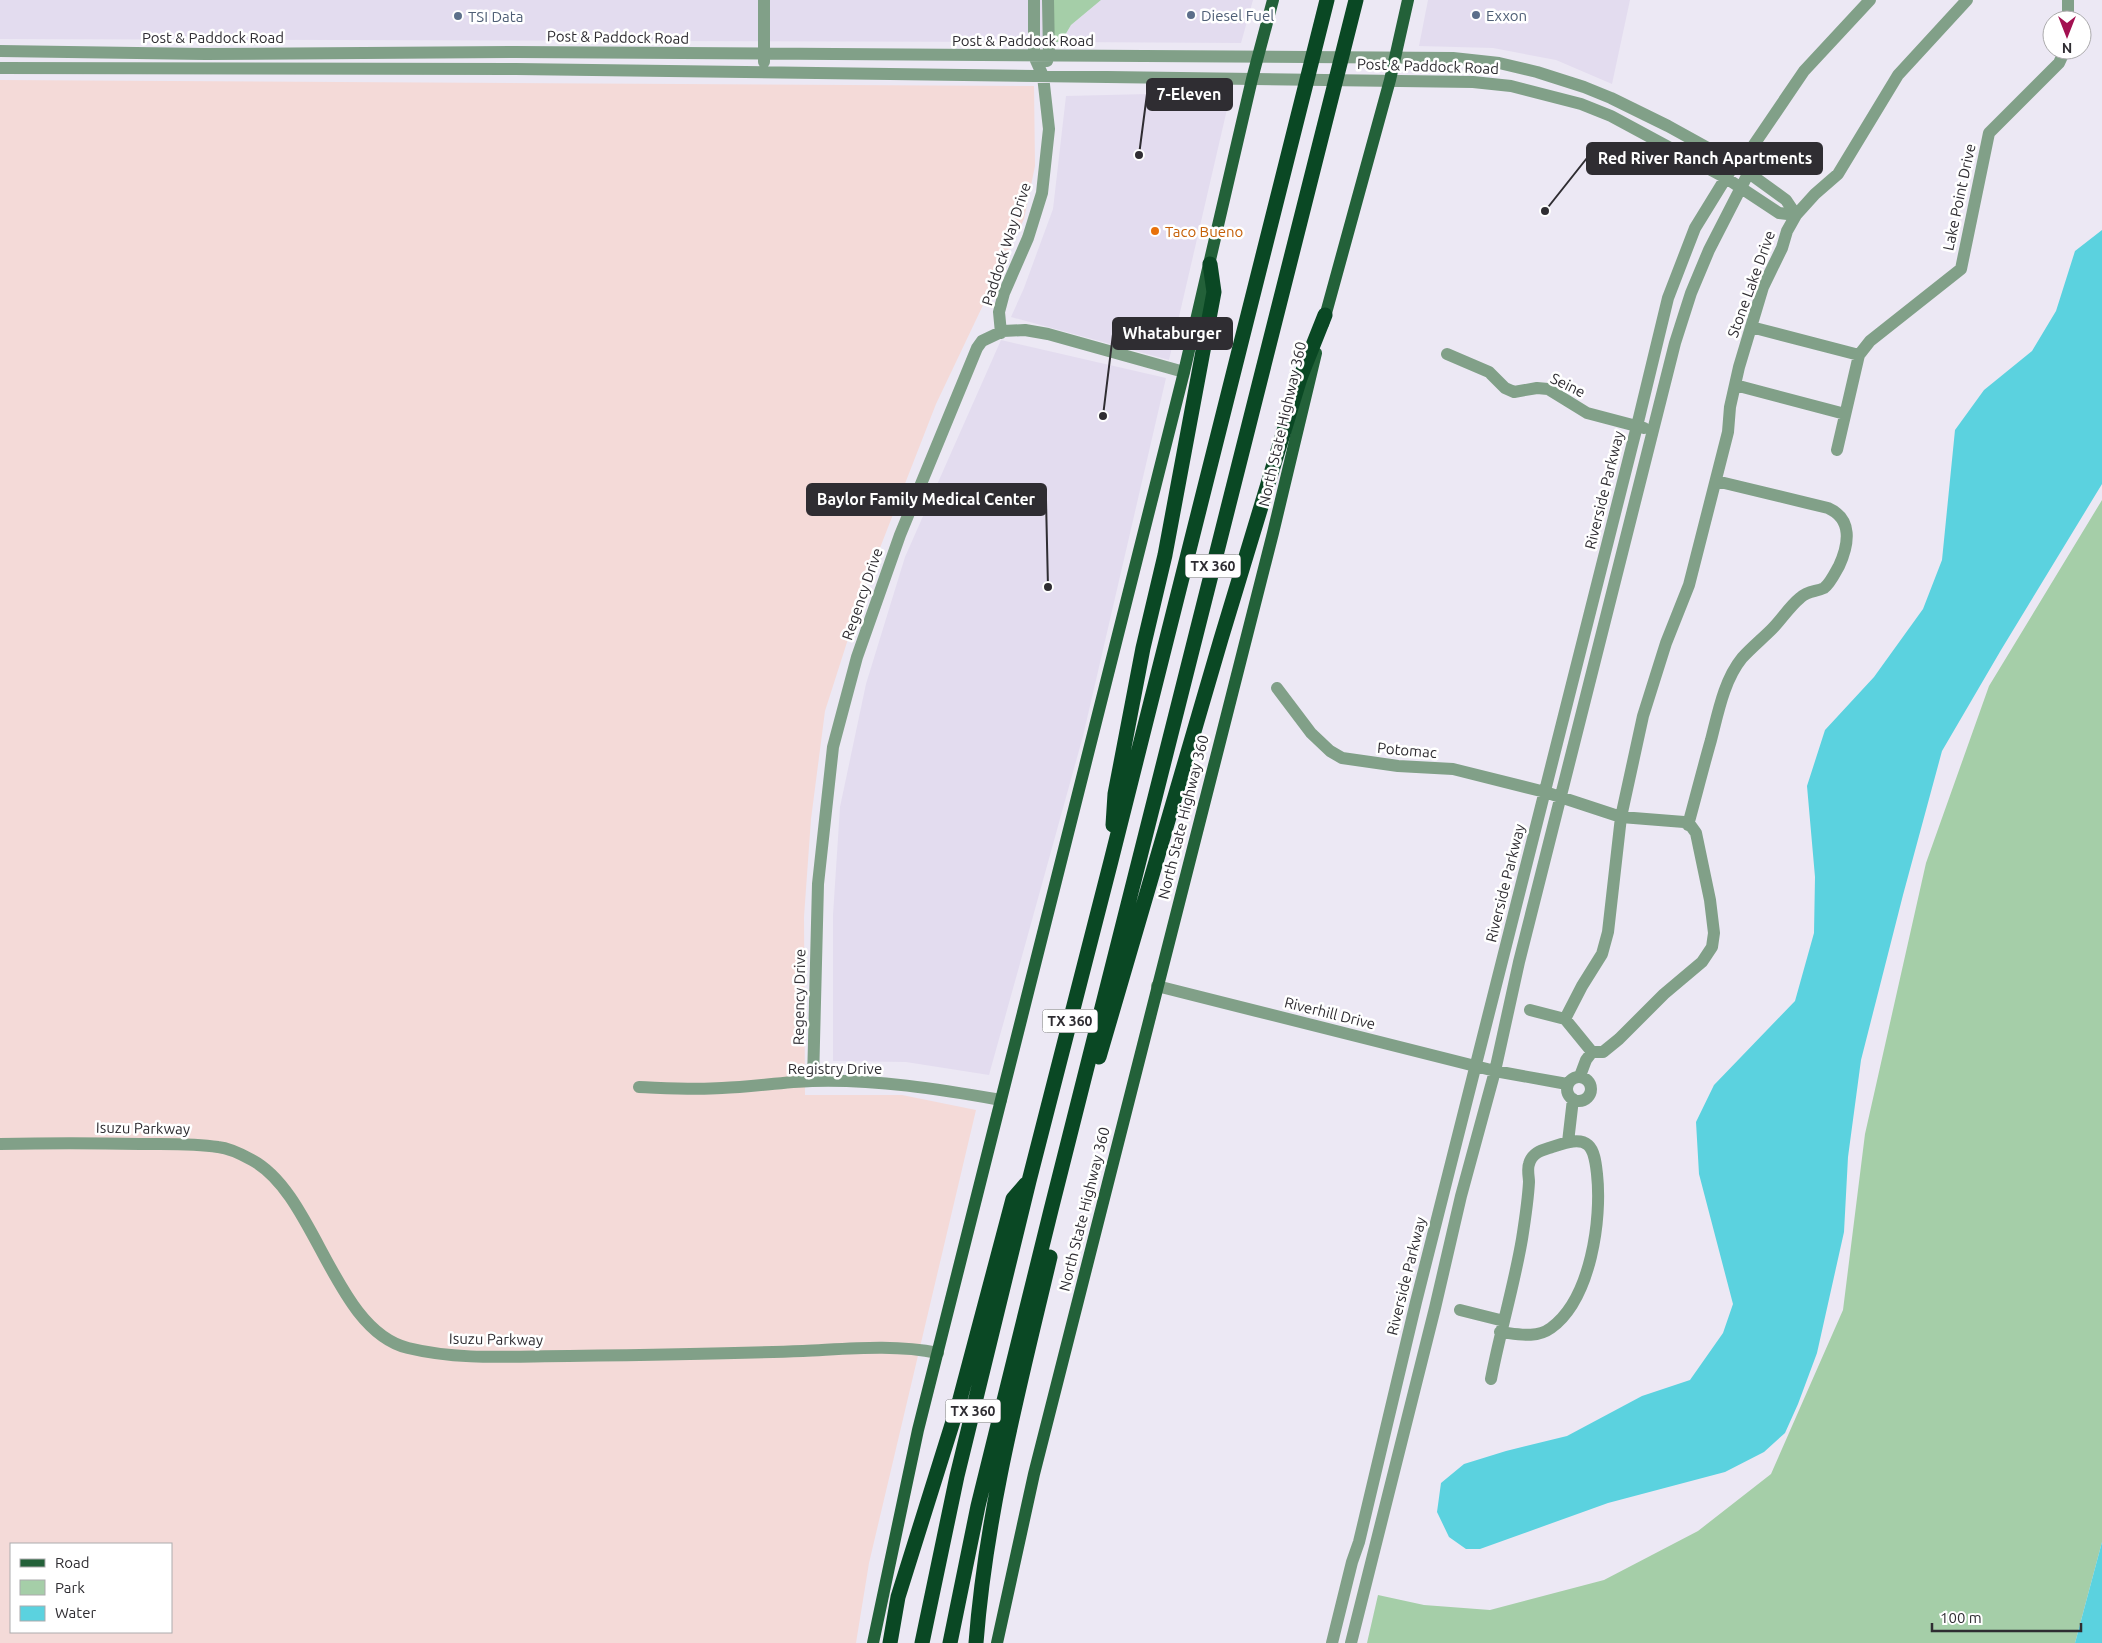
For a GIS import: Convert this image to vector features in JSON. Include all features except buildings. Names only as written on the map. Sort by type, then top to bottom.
[{"type":"highway","name":"TX 360","points":[[922,1643],[957,1476],[1029,1180],[1327,0]]},
{"type":"highway","name":"TX 360","points":[[950,1643],[978,1506],[1079,1096],[1356,0]]},
{"type":"highway","points":[[1347,35],[1362,16],[1367,0]]},
{"type":"highway","points":[[1111,861],[1115,794],[1143,648],[1165,554],[1214,292],[1210,264]]},
{"type":"highway","points":[[1079,1096],[1094,1076],[1221,639],[1300,378],[1325,315]]},
{"type":"highway","points":[[890,1643],[898,1598],[960,1399],[1013,1199],[1029,1180]]},
{"type":"highway","points":[[976,1643],[1003,1463],[1054,1236],[1051,1210]]},
{"type":"main road","points":[[873,1643],[905,1486],[1000,1100],[1184,372],[1252,79],[1274,0]]},
{"type":"main road","name":"North State Highway 360","points":[[998,1643],[1034,1474],[1273,533],[1325,315],[1390,80],[1408,0]]},
{"type":"street","points":[[764,0],[764,72]]},
{"type":"street","name":"Paddock Way Drive","points":[[1000,333],[999,312],[1004,293],[1028,238],[1042,193],[1049,129],[1043,76],[1034,56],[1034,0]]},
{"type":"street","name":"Paddock Way Drive","points":[[1043,76],[1049,55],[1048,0]]},
{"type":"street","name":"Riverside Parkway","points":[[1332,1643],[1352,1562],[1359,1542],[1416,1302],[1668,298],[1695,228],[1735,163],[1751,149],[1804,71],[1870,0]]},
{"type":"street","name":"Stone Lake Drive","points":[[1565,1019],[1582,986],[1602,954],[1608,932],[1622,817],[1643,716],[1666,643],[1689,586],[1728,432],[1730,407],[1735,385],[1763,287],[1782,248],[1787,231],[1796,215],[1815,194],[1838,174],[1898,76],[1967,0]]},
{"type":"street","name":"Post & Paddock Road","points":[[0,51],[205,54],[516,52],[1452,58],[1499,63],[1572,82],[1611,98],[1735,163],[1786,200],[1796,215]]},
{"type":"street","points":[[516,52],[516,69]]},
{"type":"street","points":[[205,54],[205,68]]},
{"type":"street","name":"Lake Point Drive","points":[[1837,450],[1859,355],[1870,341],[1961,269],[1989,133],[2060,60]]},
{"type":"street","name":"Post & Paddock Road","points":[[0,68],[516,69],[1359,79],[1482,83],[1510,86],[1570,101],[1611,116],[1726,178],[1779,213],[1796,215]]},
{"type":"street","points":[[1570,101],[1572,82]]},
{"type":"street","name":"Riverside Parkway","points":[[1350,1643],[1436,1308],[1462,1196],[1495,1071],[1520,962],[1674,344],[1708,250],[1749,172],[1751,149]]},
{"type":"street","points":[[1751,327],[1859,355]]},
{"type":"street","name":"Regency Drive","points":[[813,1081],[818,884],[833,747],[857,657],[900,535],[952,404],[977,348],[982,342],[1000,333],[1025,330],[1048,334],[1184,372]]},
{"type":"street","name":"Seine","points":[[1447,354],[1489,372],[1506,388],[1514,392],[1537,388],[1548,390],[1587,413],[1654,430]]},
{"type":"street","points":[[1735,385],[1845,414]]},
{"type":"street","points":[[1592,1052],[1604,1052],[1619,1039],[1664,994],[1702,962],[1712,947],[1714,933],[1710,900],[1696,833],[1688,824],[1718,713],[1731,678],[1742,659],[1800,598],[1811,590],[1822,589],[1828,584],[1839,566],[1845,548],[1846,527],[1844,520],[1837,512],[1828,508],[1716,481]]},
{"type":"street","name":"Potomac","points":[[1277,688],[1311,733],[1330,751],[1342,758],[1398,766],[1453,770],[1545,792],[1622,817],[1643,817],[1688,824]]},
{"type":"street","name":"Riverhill Drive","points":[[1157,986],[1495,1071],[1567,1084]]},
{"type":"street","points":[[1530,1010],[1565,1019],[1592,1052]]},
{"type":"street","points":[[1580,1076],[1586,1060],[1592,1052]]},
{"type":"street","points":[[1580,1076],[1588,1081],[1591,1090],[1590,1094],[1582,1100],[1573,1099],[1567,1093],[1567,1084],[1572,1078],[1580,1076]]},
{"type":"street","name":"Registry Drive","points":[[638,1087],[723,1088],[813,1081],[943,1089],[1000,1100]]},
{"type":"street","points":[[1568,1142],[1573,1099]]},
{"type":"street","points":[[1460,1310],[1502,1326],[1536,1335],[1551,1328],[1565,1314],[1579,1292],[1596,1235],[1599,1191],[1596,1166],[1589,1146],[1582,1142],[1568,1142],[1539,1151],[1529,1164],[1526,1213],[1502,1326],[1491,1379]]},
{"type":"street","name":"Isuzu Parkway","points":[[0,1144],[74,1143],[221,1147],[254,1160],[275,1178],[289,1196],[327,1264],[359,1313],[381,1335],[405,1348],[462,1357],[753,1353],[869,1349],[917,1349],[938,1353]]},
{"type":"street","points":[[1352,1562],[1369,1567]]},
{"type":"shaded area","points":[[0,0],[1053,0],[1054,42],[0,39]]},
{"type":"shaded area","points":[[1101,0],[1253,0],[1241,43],[1061,42],[1071,25]]},
{"type":"shaded area","points":[[1428,0],[1630,0],[1612,84],[1556,60],[1493,48],[1419,46]]},
{"type":"shaded area","points":[[0,80],[1034,86],[1035,166],[1024,219],[936,404],[864,589],[825,711],[811,819],[804,917],[805,1095],[902,1095],[976,1110],[869,1563],[856,1643],[0,1643]]},
{"type":"shaded area","points":[[1231,92],[1169,360],[1011,317],[1024,288],[1053,209],[1066,96]]},
{"type":"shaded area","points":[[1001,340],[1166,378],[1083,736],[989,1075],[906,1062],[833,1061],[833,915],[840,807],[866,684],[905,557]]},
{"type":"green space","points":[[1053,0],[1101,0],[1071,25],[1061,42],[1054,42]]},
{"type":"green space","points":[[2102,500],[2102,1542],[2075,1643],[1367,1643],[1378,1595],[1424,1605],[1490,1610],[1604,1580],[1698,1531],[1771,1474],[1843,1310],[1865,1134],[1926,863],[1989,686]]},
{"type":"water","points":[[2102,230],[2102,484],[1942,751],[1861,1060],[1848,1157],[1844,1232],[1817,1353],[1785,1433],[1764,1452],[1725,1472],[1608,1503],[1480,1549],[1466,1549],[1449,1537],[1437,1512],[1441,1483],[1464,1464],[1506,1451],[1567,1436],[1642,1396],[1690,1380],[1723,1333],[1733,1304],[1699,1174],[1696,1122],[1714,1085],[1795,1001],[1814,933],[1815,877],[1807,786],[1825,730],[1874,677],[1923,609],[1942,560],[1955,430],[1984,390],[2032,351],[2056,311],[2075,251]]},
{"type":"water","points":[[2102,1542],[2102,1643],[2075,1643]]},
{"type":"place","name":"Diesel Fuel","points":[[1191,15]]},
{"type":"place","name":"Exxon","points":[[1476,15]]},
{"type":"place","name":"TSI Data","points":[[458,16]]},
{"type":"place","name":"7-Eleven","points":[[1139,155]]},
{"type":"place","name":"Red River Ranch Apartments","points":[[1545,211]]},
{"type":"place","name":"Taco Bueno","points":[[1155,231]]},
{"type":"place","name":"Whataburger","points":[[1103,416]]},
{"type":"place","name":"Baylor Family Medical Center","points":[[1048,587]]}]
